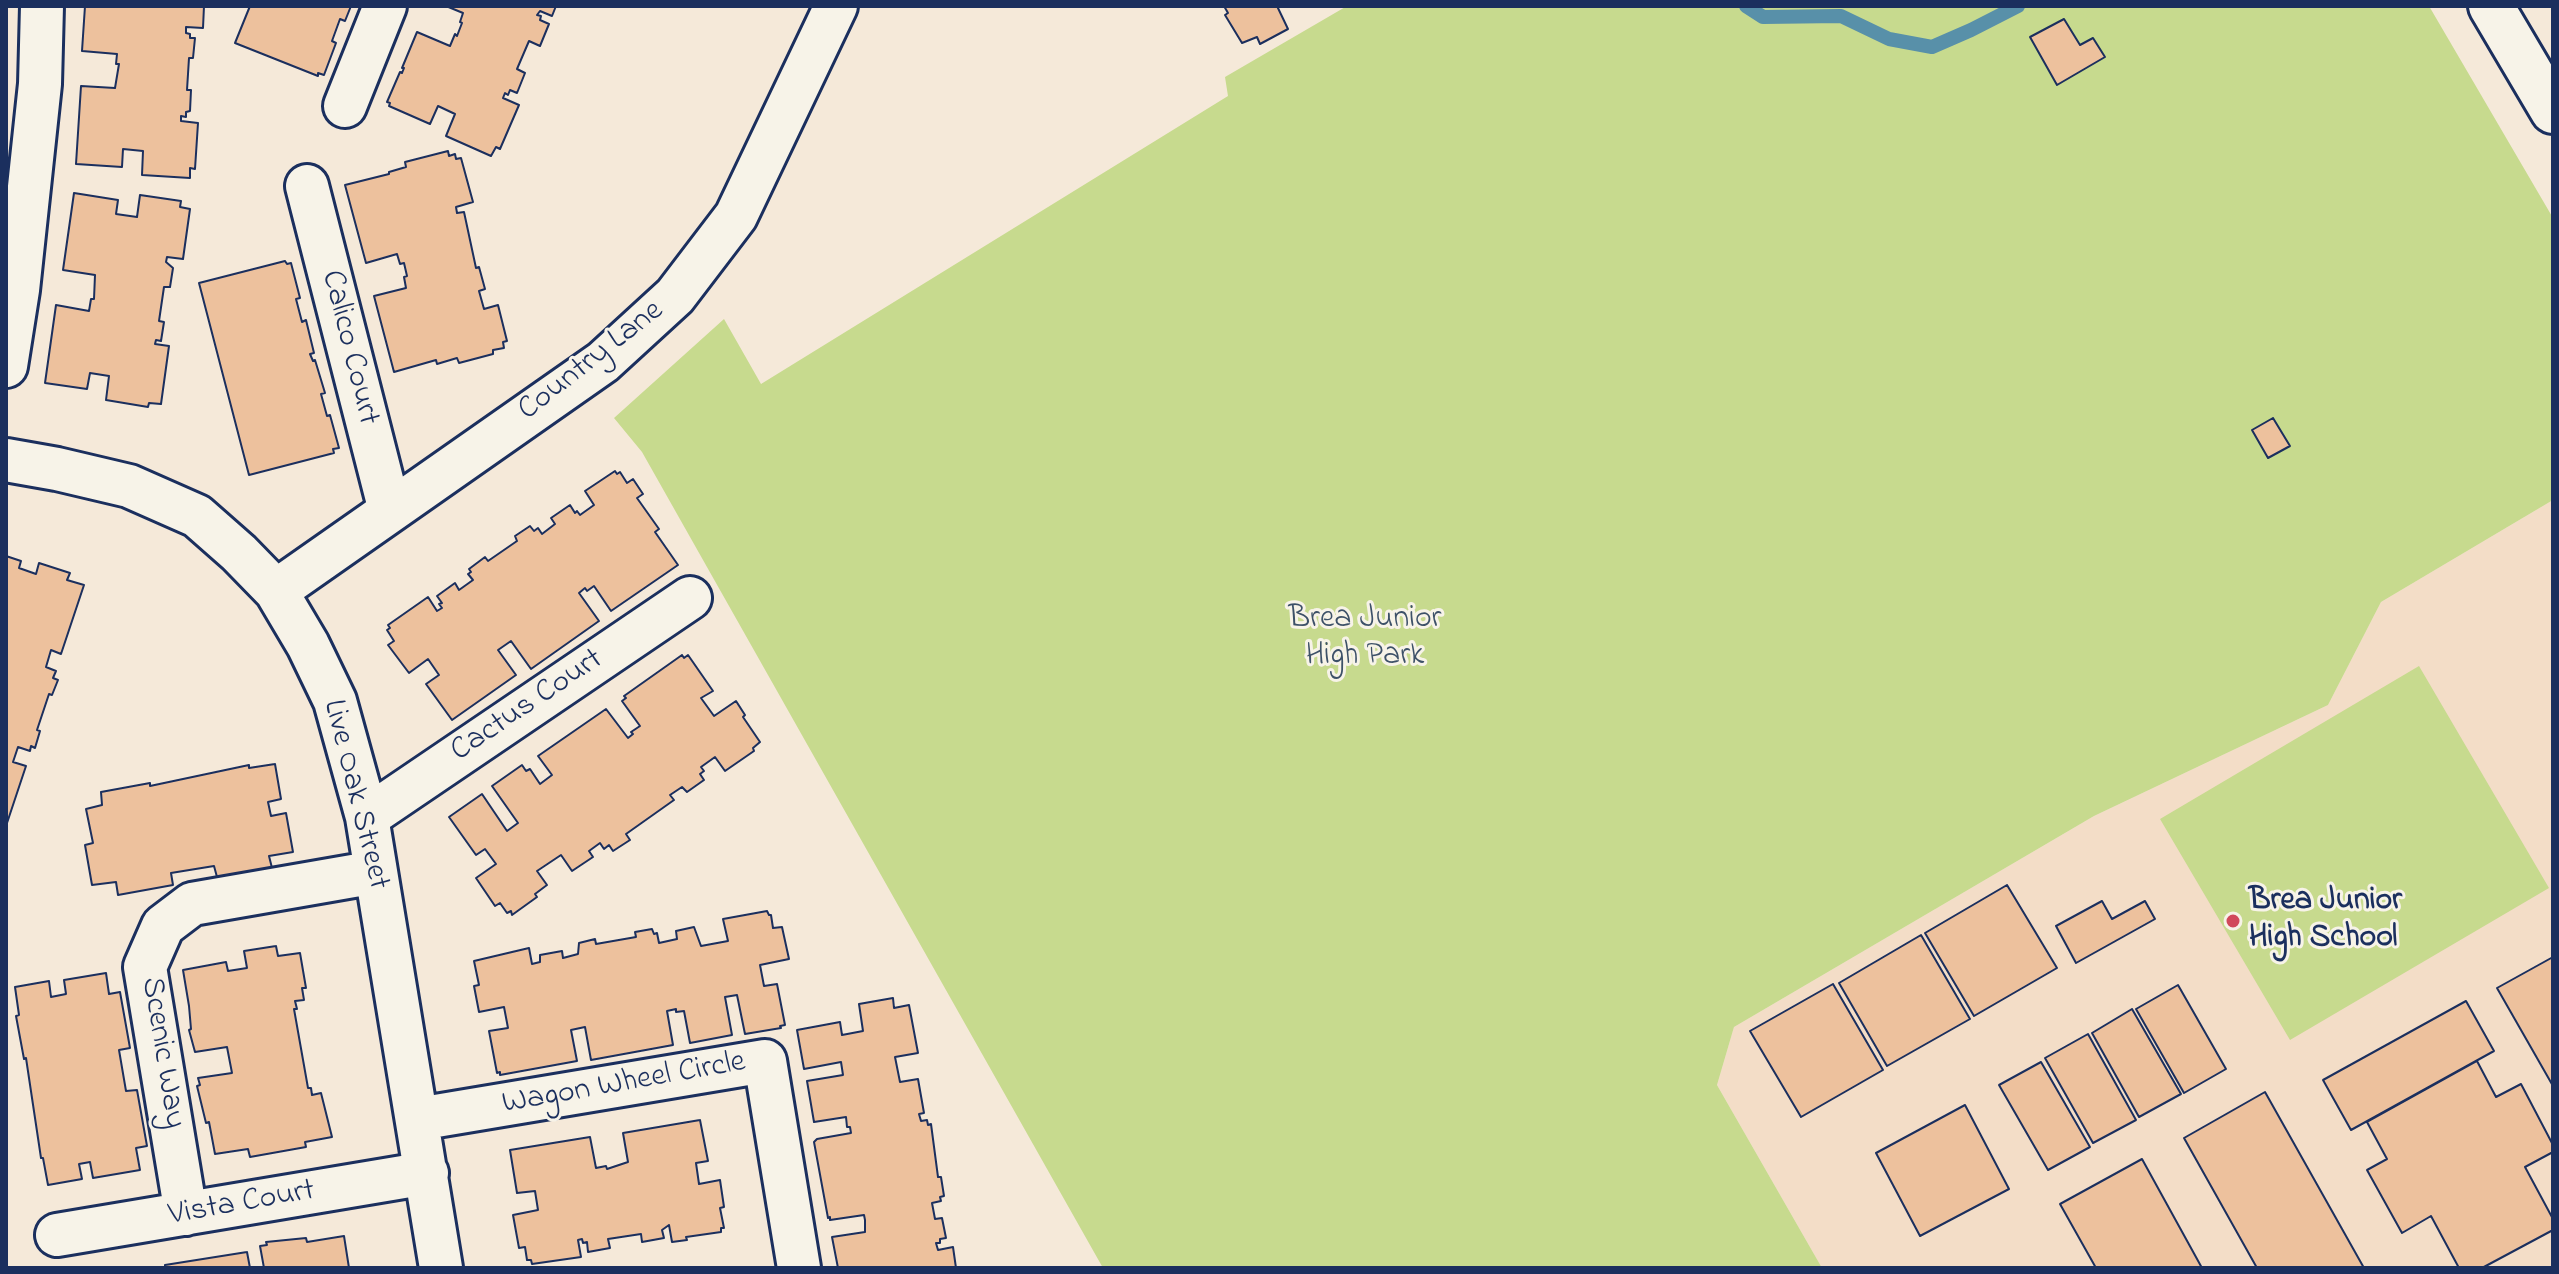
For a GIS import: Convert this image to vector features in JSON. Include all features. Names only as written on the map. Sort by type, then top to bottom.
[{"type":"main road","points":[[2491,6],[2538,52],[2553,111]]},
{"type":"street","points":[[6,366],[18,290],[40,84],[42,6]]},
{"type":"street","points":[[345,106],[385,6]]},
{"type":"street","name":"Country Lane","points":[[276,591],[603,362],[675,296],[736,216],[828,8]]},
{"type":"street","name":"Calico Court","points":[[307,186],[390,511]]},
{"type":"street","name":"Live Oak Street","points":[[6,460],[129,486],[197,516],[276,591],[308,645],[335,701],[367,817],[441,1268]]},
{"type":"street","name":"Cactus Court","points":[[367,817],[690,598]]},
{"type":"street","name":"Scenic Way","points":[[186,1214],[145,967],[163,926],[192,904],[376,872]]},
{"type":"street","name":"Wagon Wheel Circle","points":[[418,1119],[765,1061],[799,1268]]},
{"type":"street","name":"Vista Court","points":[[57,1235],[427,1173]]},
{"type":"shaded area","name":"Brea Junior High School","points":[[2553,500],[2553,1268],[1822,1268],[1717,1085],[1734,1027],[2094,816],[2328,705],[2381,602]]},
{"type":"green space","name":"Brea Junior High Park","points":[[1347,6],[2429,6],[2553,218],[2553,500],[2381,602],[2328,705],[2094,816],[1734,1027],[1717,1085],[1822,1268],[1103,1268],[642,452],[614,418],[724,319],[761,384],[1228,96],[1225,77]]},
{"type":"green space","points":[[2419,666],[2549,888],[2290,1040],[2160,819]]},
{"type":"building","points":[[85,6],[204,6],[203,28],[186,27],[190,38],[195,38],[193,58],[189,58],[187,90],[191,90],[190,111],[186,112],[186,117],[181,116],[181,121],[198,123],[195,169],[190,168],[190,178],[142,175],[143,151],[123,149],[122,167],[76,164],[81,86],[115,88],[119,64],[116,64],[117,54],[82,51]]},
{"type":"building","points":[[250,6],[351,6],[345,21],[340,19],[332,41],[336,43],[324,75],[318,73],[318,76],[235,43]]},
{"type":"building","points":[[446,6],[556,6],[552,16],[540,11],[537,15],[549,24],[540,46],[529,41],[517,69],[525,73],[517,93],[510,90],[508,95],[505,93],[503,98],[519,105],[500,149],[496,147],[491,156],[446,136],[455,114],[438,106],[430,124],[389,106],[387,102],[417,32],[450,46],[455,34],[457,36],[463,13]]},
{"type":"building","points":[[1224,6],[1277,6],[1288,29],[1260,44],[1257,37],[1242,43],[1225,15],[1228,13]]},
{"type":"building","points":[[2064,19],[2080,45],[2093,38],[2105,57],[2057,85],[2030,37]]},
{"type":"building","points":[[448,151],[449,156],[455,154],[456,159],[461,158],[473,202],[456,207],[457,213],[464,212],[476,268],[479,267],[485,289],[479,291],[484,309],[498,305],[507,341],[503,342],[504,348],[493,350],[493,354],[459,363],[457,358],[437,364],[436,360],[394,372],[374,296],[406,288],[404,263],[400,264],[397,254],[366,263],[345,185],[389,174],[406,167],[405,162]]},
{"type":"building","points":[[74,193],[118,200],[116,214],[137,217],[140,195],[181,201],[180,207],[190,209],[183,259],[167,257],[166,262],[173,268],[170,287],[164,287],[159,321],[164,322],[161,341],[156,340],[155,344],[169,346],[161,404],[149,403],[148,407],[106,400],[109,376],[90,373],[87,389],[45,383],[56,305],[89,311],[91,299],[94,299],[95,275],[63,270]]},
{"type":"building","points":[[285,261],[291,263],[300,298],[296,299],[302,322],[306,320],[314,353],[310,354],[315,360],[325,393],[321,394],[327,416],[330,415],[339,448],[333,449],[334,453],[249,475],[199,283]]},
{"type":"building","points":[[2273,418],[2290,446],[2268,458],[2252,430]]},
{"type":"building","points":[[615,471],[617,474],[620,472],[627,483],[633,479],[643,494],[637,498],[659,529],[655,532],[678,565],[611,611],[594,586],[587,591],[585,588],[579,593],[599,621],[531,669],[511,641],[498,650],[516,675],[452,720],[426,684],[439,675],[428,659],[409,673],[388,645],[394,641],[387,630],[390,628],[388,625],[428,597],[437,611],[442,608],[437,596],[455,583],[459,590],[473,580],[468,574],[471,572],[469,569],[485,557],[488,561],[517,541],[515,536],[530,526],[534,531],[538,528],[542,534],[555,524],[551,518],[570,505],[580,515],[594,505],[585,491]]},
{"type":"building","points":[[6,556],[21,561],[19,568],[36,574],[39,563],[70,573],[67,580],[84,585],[61,654],[51,650],[46,667],[56,671],[53,678],[58,680],[52,695],[49,694],[37,730],[40,731],[35,748],[31,746],[30,751],[18,747],[13,762],[26,766],[6,826]]},
{"type":"building","points":[[682,655],[684,658],[688,655],[713,691],[701,698],[714,716],[736,701],[760,742],[753,748],[754,751],[725,771],[715,757],[701,767],[704,771],[700,774],[704,780],[687,792],[682,787],[670,795],[674,800],[626,834],[630,840],[613,851],[609,845],[604,849],[600,843],[589,851],[593,857],[572,871],[561,855],[537,871],[547,885],[535,894],[537,897],[512,915],[500,903],[495,906],[476,878],[496,864],[485,849],[476,855],[449,817],[482,794],[507,831],[518,823],[492,786],[522,765],[526,771],[530,769],[540,784],[552,775],[538,756],[606,709],[628,738],[640,726],[622,701],[626,698],[624,696]]},
{"type":"building","points":[[275,764],[281,799],[268,802],[271,816],[286,813],[293,852],[269,856],[272,868],[217,877],[214,866],[171,873],[173,885],[118,895],[116,882],[92,885],[85,845],[93,843],[86,809],[102,805],[101,792],[150,783],[150,786],[249,765],[249,768]]},
{"type":"building","points":[[2007,885],[2057,968],[1974,1016],[1925,933]]},
{"type":"building","points":[[2102,901],[2112,919],[2145,901],[2155,919],[2076,963],[2056,926]]},
{"type":"building","points":[[767,911],[771,915],[773,928],[782,927],[789,959],[760,965],[764,986],[777,984],[785,1025],[781,1028],[745,1034],[737,995],[725,997],[732,1035],[690,1043],[684,1011],[676,1012],[676,1009],[667,1011],[673,1045],[591,1060],[585,1027],[571,1030],[577,1061],[500,1075],[500,1072],[497,1073],[489,1031],[508,1028],[504,1007],[479,1012],[474,986],[479,985],[474,961],[529,948],[532,964],[540,962],[540,955],[562,951],[563,958],[578,954],[579,943],[595,939],[596,944],[636,937],[635,932],[652,929],[654,934],[657,933],[659,943],[677,939],[676,931],[694,927],[701,946],[728,941],[723,919]]},
{"type":"building","points":[[1921,935],[1970,1019],[1887,1066],[1839,983]]},
{"type":"building","points":[[276,946],[278,956],[300,953],[306,988],[302,988],[304,1000],[295,1001],[297,1009],[294,1009],[308,1088],[311,1088],[312,1095],[321,1093],[332,1137],[305,1142],[306,1147],[250,1157],[248,1149],[215,1154],[197,1086],[200,1085],[198,1078],[232,1073],[227,1047],[195,1052],[189,1030],[183,970],[226,962],[228,971],[247,968],[244,951]]},
{"type":"building","points":[[2553,957],[2553,1086],[2497,988]]},
{"type":"building","points":[[106,973],[109,994],[120,992],[130,1048],[119,1050],[126,1091],[137,1090],[147,1146],[136,1148],[140,1170],[93,1178],[90,1162],[79,1164],[82,1179],[48,1185],[16,1016],[19,1015],[15,987],[49,981],[51,997],[66,994],[64,980]]},
{"type":"building","points":[[1833,984],[1883,1070],[1801,1117],[1750,1031]]},
{"type":"building","points":[[2178,985],[2226,1069],[2184,1093],[2136,1009]]},
{"type":"building","points":[[893,998],[894,1008],[909,1005],[918,1053],[895,1057],[900,1082],[918,1079],[924,1113],[919,1114],[921,1121],[927,1120],[928,1125],[931,1124],[938,1177],[941,1177],[944,1196],[940,1197],[941,1201],[932,1203],[935,1219],[942,1218],[946,1238],[936,1243],[938,1250],[953,1247],[956,1268],[838,1268],[832,1237],[865,1232],[865,1220],[864,1215],[828,1218],[814,1142],[851,1133],[846,1117],[814,1122],[807,1081],[843,1075],[841,1062],[804,1069],[797,1030],[840,1022],[842,1035],[863,1031],[859,1004]]},
{"type":"building","points":[[2466,1001],[2494,1051],[2351,1130],[2323,1080]]},
{"type":"building","points":[[2132,1009],[2181,1094],[2139,1117],[2092,1033]]},
{"type":"building","points":[[2088,1034],[2136,1120],[2093,1143],[2045,1058]]},
{"type":"building","points":[[2477,1061],[2496,1097],[2521,1084],[2553,1145],[2553,1152],[2525,1167],[2553,1219],[2553,1230],[2482,1268],[2459,1268],[2431,1216],[2402,1233],[2367,1170],[2387,1159],[2367,1122]]},
{"type":"building","points":[[2041,1062],[2090,1147],[2048,1170],[1999,1085]]},
{"type":"building","points":[[2265,1092],[2364,1268],[2257,1268],[2184,1138]]},
{"type":"building","points":[[1965,1105],[2009,1189],[1920,1236],[1876,1153]]},
{"type":"building","points":[[700,1120],[708,1161],[696,1163],[699,1184],[720,1180],[724,1207],[720,1208],[724,1228],[721,1232],[672,1242],[669,1225],[662,1230],[664,1238],[642,1242],[641,1234],[608,1239],[610,1248],[588,1252],[587,1242],[583,1243],[582,1239],[578,1240],[581,1257],[532,1264],[531,1260],[527,1260],[525,1247],[519,1248],[513,1215],[538,1210],[535,1191],[517,1193],[510,1150],[590,1137],[596,1168],[606,1166],[607,1169],[628,1162],[623,1133]]},
{"type":"building","points":[[2142,1159],[2202,1268],[2096,1268],[2060,1204]]},
{"type":"building","points":[[344,1236],[349,1268],[264,1268],[260,1246],[267,1245],[266,1242],[306,1238],[307,1242]]},
{"type":"building","points":[[247,1252],[250,1268],[165,1268],[165,1265]]},
{"type":"waterway","points":[[1746,6],[1763,17],[1841,16],[1889,39],[1932,47],[2018,6]]},
{"type":"place","name":"Brea Junior High School","points":[[2233,921]]}]
